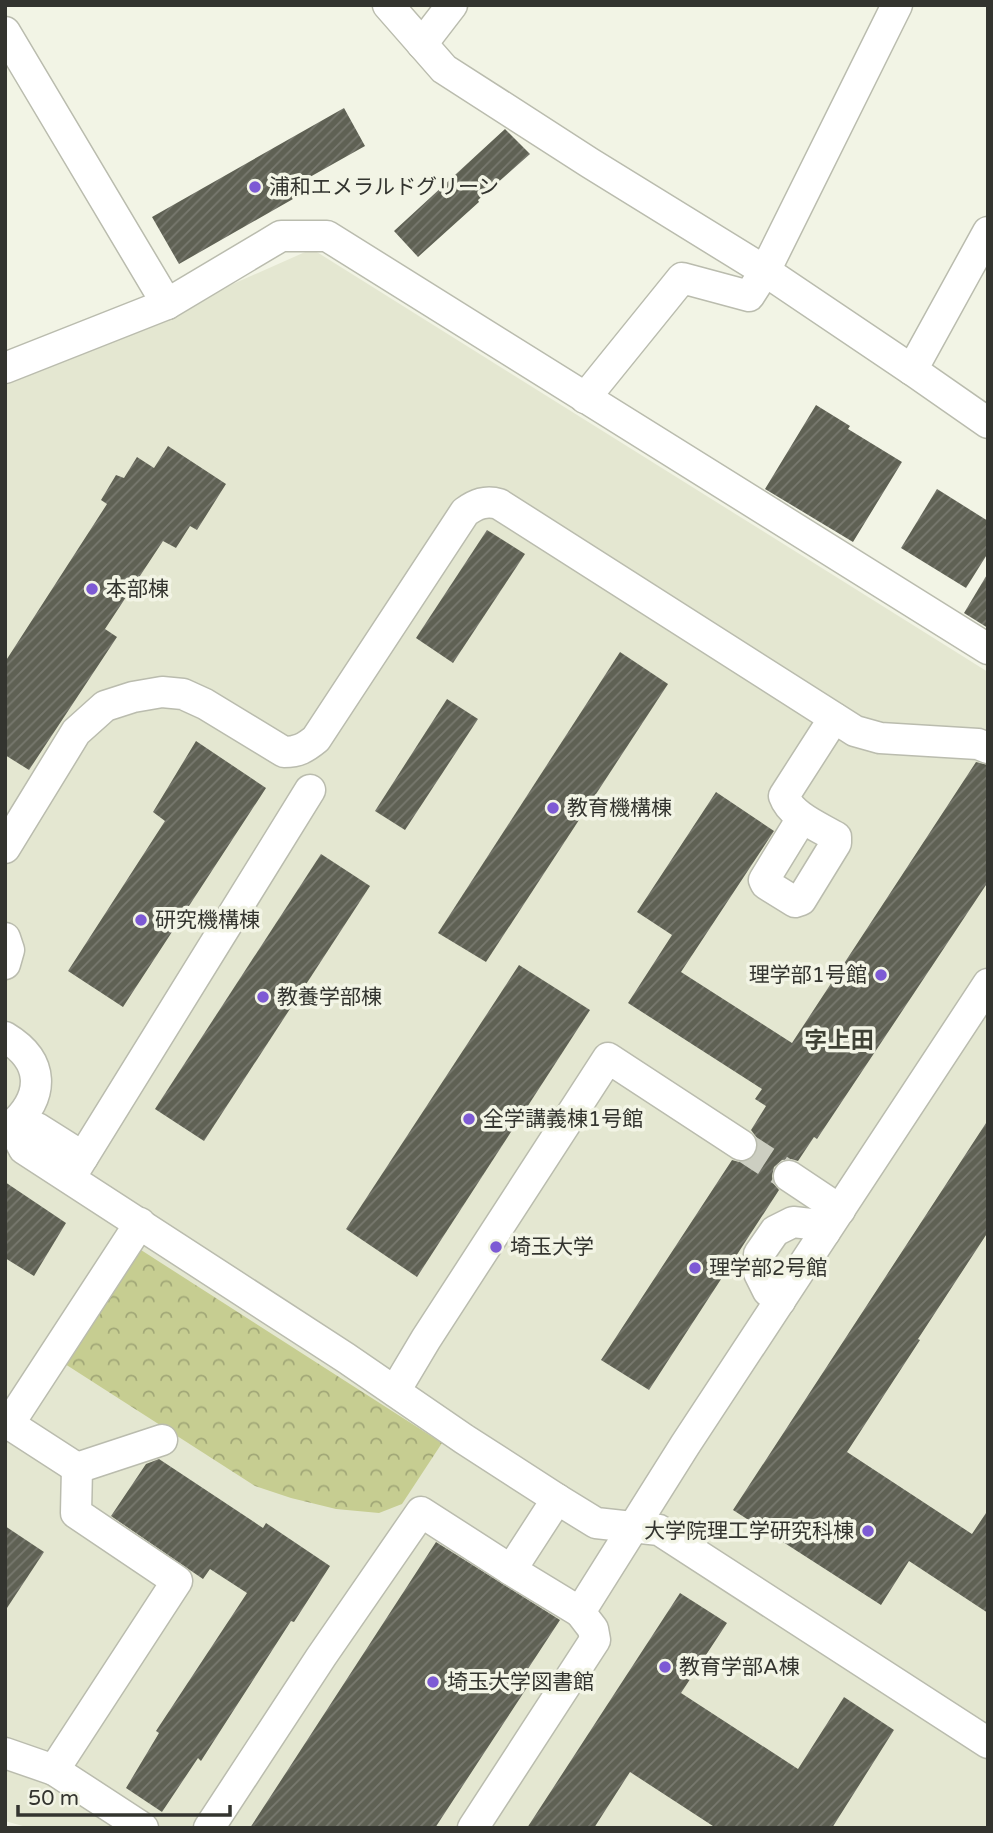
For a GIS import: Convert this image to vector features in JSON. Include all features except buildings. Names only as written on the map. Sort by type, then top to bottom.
[{"type":"street","points":[[388,5],[444,69],[765,271],[988,423]]},
{"type":"street","points":[[422,44],[452,5]]},
{"type":"street","points":[[585,398],[682,278],[749,296],[765,271],[897,5]]},
{"type":"street","points":[[5,32],[167,304]]},
{"type":"street","points":[[912,370],[988,232]]},
{"type":"street","points":[[5,368],[167,304],[281,236],[327,236],[988,649]]},
{"type":"street","points":[[5,848],[76,732],[105,706],[162,692],[183,694],[205,704],[284,752],[306,748],[316,739],[465,512],[483,503],[499,504],[855,731],[880,738],[978,744],[988,748]]},
{"type":"street","points":[[802,818],[786,803],[784,796],[834,718]]},
{"type":"street","points":[[77,1167],[310,790]]},
{"type":"street","points":[[5,938],[9,950],[5,964]]},
{"type":"street","points":[[580,1612],[685,1445],[988,984]]},
{"type":"street","points":[[5,1037],[19,1046],[37,1076],[36,1090],[30,1105],[23,1116],[9,1126],[24,1149],[77,1167],[140,1223],[557,1499],[596,1522],[659,1530],[988,1743]]},
{"type":"street","points":[[395,1391],[608,1058],[741,1145]]},
{"type":"street","points":[[789,1176],[832,1221]]},
{"type":"street","points":[[779,1301],[768,1291],[759,1273],[759,1254],[775,1231],[793,1222],[811,1224],[832,1221]]},
{"type":"street","points":[[77,1468],[9,1424],[140,1223]]},
{"type":"street","points":[[77,1468],[162,1440]]},
{"type":"street","points":[[54,1770],[177,1581],[76,1514],[77,1468]]},
{"type":"street","points":[[511,1570],[557,1499]]},
{"type":"street","points":[[209,1828],[321,1657],[421,1512],[580,1612],[593,1629],[595,1640],[473,1828]]},
{"type":"street","points":[[5,1753],[54,1770],[143,1828]]},
{"type":"shaded area","name":"埼玉大学","points":[[312,249],[988,672],[988,1828],[30,1828],[5,1821],[5,385]]},
{"type":"green space","points":[[141,1250],[442,1443],[402,1504],[379,1513],[336,1509],[255,1486],[65,1364]]},
{"type":"tunnel","points":[[741,1145],[789,1176]]},
{"type":"place","name":"浦和エメラルドグリーン","points":[[255,187]]},
{"type":"place","name":"本部棟","points":[[92,589]]},
{"type":"place","name":"教育機構棟","points":[[553,808]]},
{"type":"place","name":"研究機構棟","points":[[141,920]]},
{"type":"place","name":"理学部1号館","points":[[881,975]]},
{"type":"place","name":"教養学部棟","points":[[263,997]]},
{"type":"place","name":"全学講義棟1号館","points":[[469,1119]]},
{"type":"place","name":"埼玉大学","points":[[496,1247]]},
{"type":"place","name":"理学部2号館","points":[[695,1268]]},
{"type":"place","name":"大学院理工学研究科棟","points":[[868,1531]]},
{"type":"place","name":"教育学部A棟","points":[[665,1667]]},
{"type":"place","name":"埼玉大学図書館","points":[[433,1682]]},
{"type":"district","name":"字上田","points":[[839,1041]]}]
